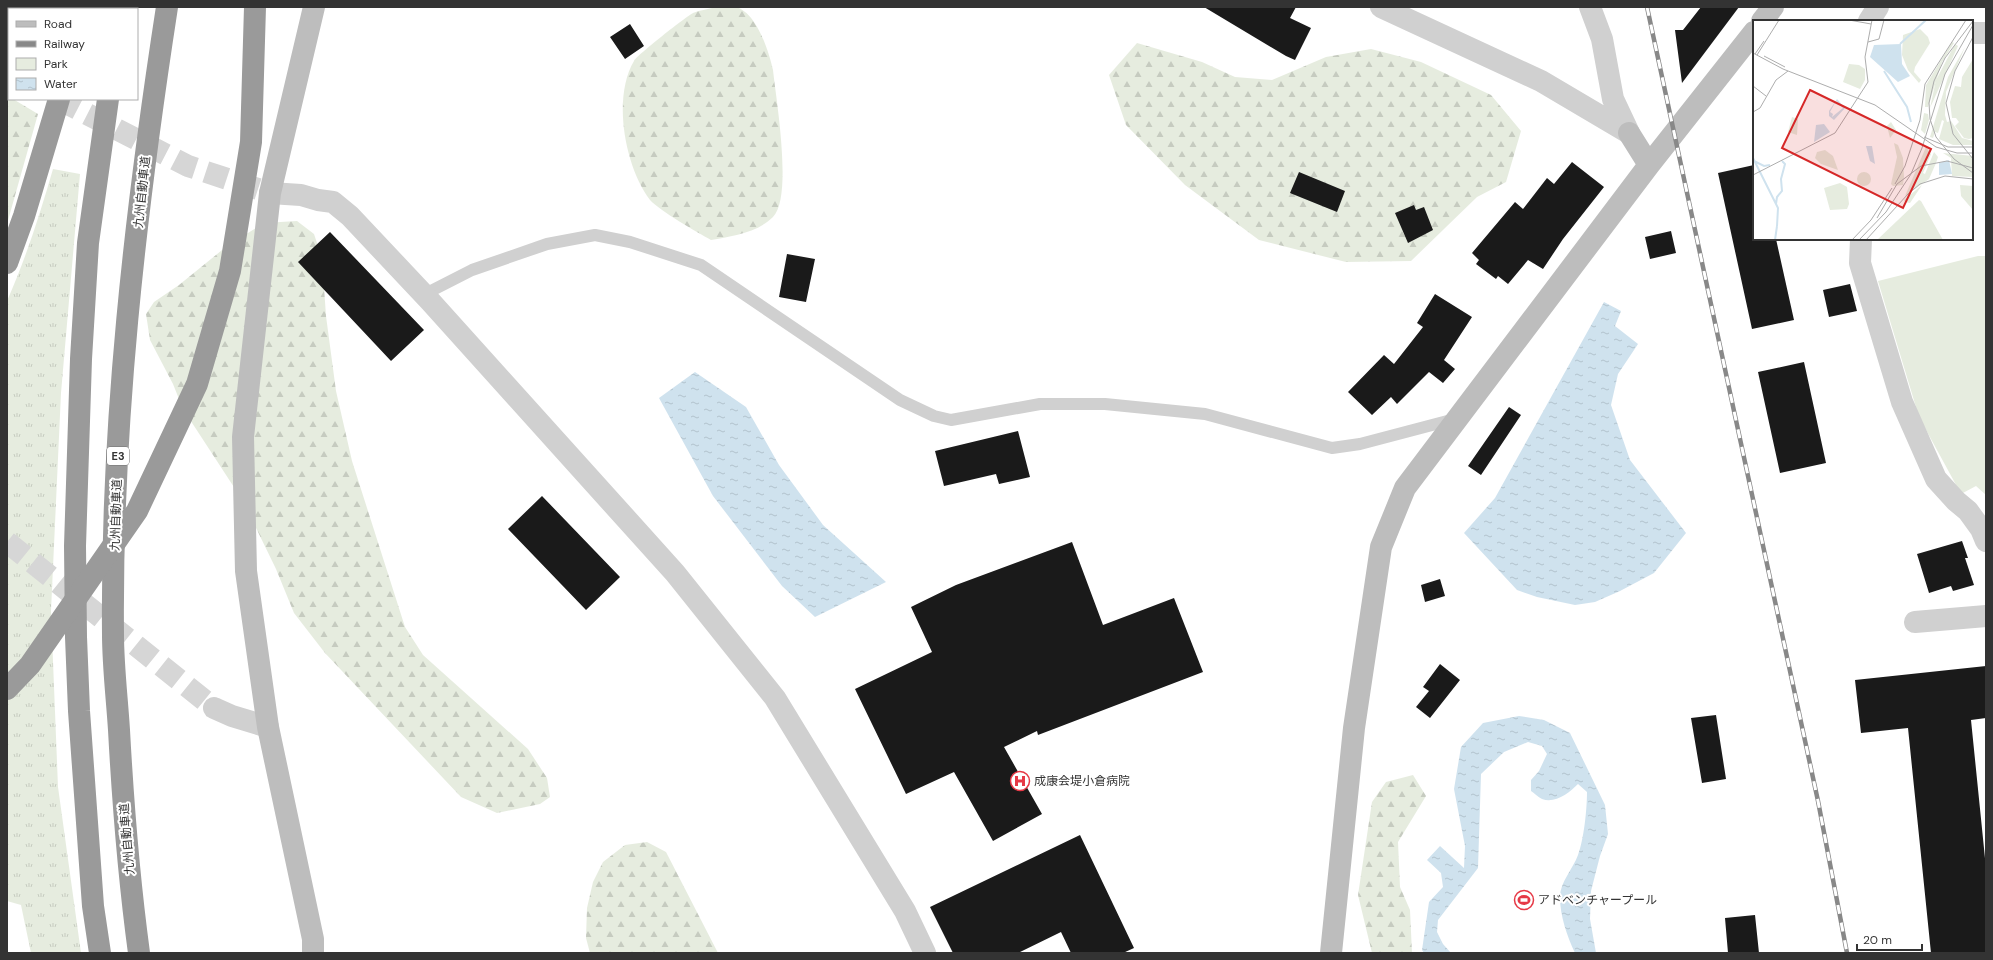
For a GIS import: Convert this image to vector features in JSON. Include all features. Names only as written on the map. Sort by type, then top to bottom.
[{"type":"highway","name":"九州自動車道","points":[[139,953],[133,907],[121,762],[113,635],[116,499],[124,359],[150,119],[167,7]]},
{"type":"highway","points":[[7,688],[30,665],[137,511],[197,384],[230,271],[251,142],[255,7]]},
{"type":"highway","points":[[7,263],[24,216],[59,100]]},
{"type":"highway","points":[[100,953],[93,906],[79,711],[76,637],[75,546],[81,359],[88,243],[108,100]]},
{"type":"street","points":[[314,7],[270,193],[243,437],[246,571],[268,727],[313,939],[314,953]]},
{"type":"street","points":[[1381,7],[1541,81],[1629,133]]},
{"type":"street","points":[[1590,7],[1602,39],[1613,99],[1629,133],[1649,165]]},
{"type":"street","points":[[1763,20],[1773,7]]},
{"type":"street","points":[[1870,20],[1878,7]]},
{"type":"street","points":[[1331,953],[1354,728],[1381,547],[1405,488],[1649,165],[1753,33]]},
{"type":"street","points":[[1973,33],[1986,33]]},
{"type":"street","points":[[270,193],[301,195],[318,200],[333,202],[350,216],[675,573],[775,698],[905,911],[925,953]]},
{"type":"street","points":[[1861,240],[1860,263],[1902,402],[1936,479],[1956,501],[1968,511],[1981,529],[1986,541]]},
{"type":"street","points":[[1915,622],[1986,616]]},
{"type":"street","points":[[214,708],[232,716],[268,727]]},
{"type":"lane","points":[[423,295],[472,270],[547,244],[595,235],[630,242],[701,265],[900,400],[934,416],[951,420],[1040,404],[1105,404],[1205,414],[1332,448],[1360,444],[1456,419]]},
{"type":"green space","points":[[717,7],[736,7],[743,11],[750,17],[761,34],[773,70],[780,124],[783,169],[782,190],[779,206],[773,217],[752,230],[711,240],[688,227],[650,200],[641,186],[628,151],[624,132],[623,113],[627,76],[637,57],[693,13]]},
{"type":"green space","points":[[1137,43],[1202,62],[1235,77],[1272,80],[1326,57],[1371,49],[1421,62],[1491,95],[1521,131],[1506,182],[1477,197],[1411,261],[1346,262],[1259,240],[1185,185],[1126,125],[1109,75]]},
{"type":"green space","points":[[7,95],[8,100],[15,100],[38,114],[7,224]]},
{"type":"green space","points":[[53,169],[80,174],[61,393],[51,611],[58,787],[81,953],[31,953],[21,905],[7,901],[7,301],[32,236]]},
{"type":"green space","points":[[297,221],[314,234],[322,258],[326,316],[336,391],[352,461],[405,627],[423,655],[528,749],[547,778],[550,797],[540,804],[497,813],[461,797],[325,653],[294,613],[276,569],[243,501],[183,409],[173,384],[150,340],[146,314],[154,302],[179,285],[227,246],[264,223]]},
{"type":"green space","points":[[1978,256],[1986,256],[1986,495],[1976,486],[1961,494],[1919,417],[1878,281]]},
{"type":"green space","points":[[1413,775],[1426,796],[1398,842],[1400,887],[1410,910],[1412,953],[1372,953],[1358,895],[1372,802],[1386,782]]},
{"type":"green space","points":[[647,842],[666,852],[718,953],[590,953],[586,938],[587,908],[593,882],[603,862],[625,845]]},
{"type":"water","points":[[1604,302],[1621,311],[1615,326],[1638,344],[1618,374],[1611,405],[1630,460],[1686,533],[1654,573],[1595,602],[1575,605],[1537,597],[1517,590],[1464,533],[1495,498]]},
{"type":"water","points":[[695,372],[746,407],[779,465],[823,525],[886,582],[815,617],[782,586],[713,496],[659,398]]},
{"type":"water","points":[[1519,716],[1544,720],[1570,733],[1605,805],[1608,834],[1600,856],[1591,891],[1590,919],[1596,953],[1575,953],[1564,926],[1560,904],[1562,886],[1576,860],[1582,841],[1586,815],[1587,792],[1578,784],[1562,797],[1547,800],[1542,799],[1531,791],[1531,780],[1539,771],[1547,754],[1542,746],[1528,742],[1504,752],[1481,774],[1478,868],[1438,920],[1437,932],[1443,944],[1451,953],[1424,953],[1422,950],[1429,902],[1443,887],[1441,873],[1427,860],[1440,846],[1464,868],[1465,846],[1454,789],[1461,747],[1483,723]]},
{"type":"building","points":[[1204,7],[1296,7],[1290,18],[1311,28],[1295,60]]},
{"type":"building","points":[[1701,7],[1739,7],[1682,83],[1675,30],[1683,30]]},
{"type":"building","points":[[630,24],[644,46],[625,59],[610,37]]},
{"type":"building","points":[[1572,162],[1604,187],[1563,239],[1543,269],[1528,260],[1508,284],[1498,276],[1496,279],[1476,264],[1479,260],[1472,253],[1515,202],[1523,209],[1547,178],[1554,184]]},
{"type":"building","points":[[1753,165],[1753,240],[1776,240],[1794,320],[1752,329],[1718,173]]},
{"type":"building","points":[[1299,172],[1345,191],[1337,212],[1290,193]]},
{"type":"building","points":[[1414,205],[1416,210],[1424,207],[1433,230],[1408,243],[1395,213]]},
{"type":"building","points":[[1671,231],[1676,253],[1650,259],[1645,237]]},
{"type":"building","points":[[330,232],[424,330],[391,361],[298,262]]},
{"type":"building","points":[[787,254],[815,259],[806,302],[779,297]]},
{"type":"building","points":[[1850,284],[1857,311],[1829,317],[1823,290]]},
{"type":"building","points":[[1435,294],[1472,317],[1444,360],[1455,369],[1443,383],[1429,372],[1397,404],[1391,397],[1372,415],[1348,392],[1384,355],[1394,364],[1423,327],[1417,323]]},
{"type":"building","points":[[1804,362],[1826,463],[1780,473],[1758,372]]},
{"type":"building","points":[[1509,407],[1521,415],[1481,475],[1468,466]]},
{"type":"building","points":[[1018,431],[1030,477],[999,484],[996,474],[944,486],[935,451]]},
{"type":"building","points":[[542,496],[620,577],[586,610],[508,529]]},
{"type":"building","points":[[1962,541],[1968,558],[1965,558],[1974,585],[1953,591],[1951,586],[1929,593],[1917,554]]},
{"type":"building","points":[[1072,542],[1103,625],[1174,598],[1203,672],[1038,735],[1037,731],[1004,747],[1042,814],[993,841],[954,772],[906,794],[855,689],[932,652],[911,607],[956,585]]},
{"type":"building","points":[[1440,579],[1445,596],[1425,602],[1421,585]]},
{"type":"building","points":[[1440,664],[1460,680],[1430,718],[1416,707],[1429,691],[1423,687]]},
{"type":"building","points":[[1986,666],[1986,718],[1971,720],[1986,868],[1986,953],[1931,953],[1908,728],[1861,733],[1855,680]]},
{"type":"building","points":[[1716,715],[1726,779],[1702,783],[1691,718]]},
{"type":"building","points":[[1080,835],[1134,948],[1123,953],[1071,953],[1061,932],[1018,953],[953,953],[930,907]]},
{"type":"building","points":[[1755,915],[1759,953],[1728,953],[1725,918]]},
{"type":"tunnel","points":[[60,100],[188,166],[270,193]]},
{"type":"tunnel","points":[[7,542],[214,708]]},
{"type":"railway","points":[[1647,7],[1818,801],[1847,953]]},
{"type":"place","name":"成康会堤小倉病院","points":[[1020,781]]},
{"type":"place","name":"アドベンチャープール","points":[[1524,900]]}]
